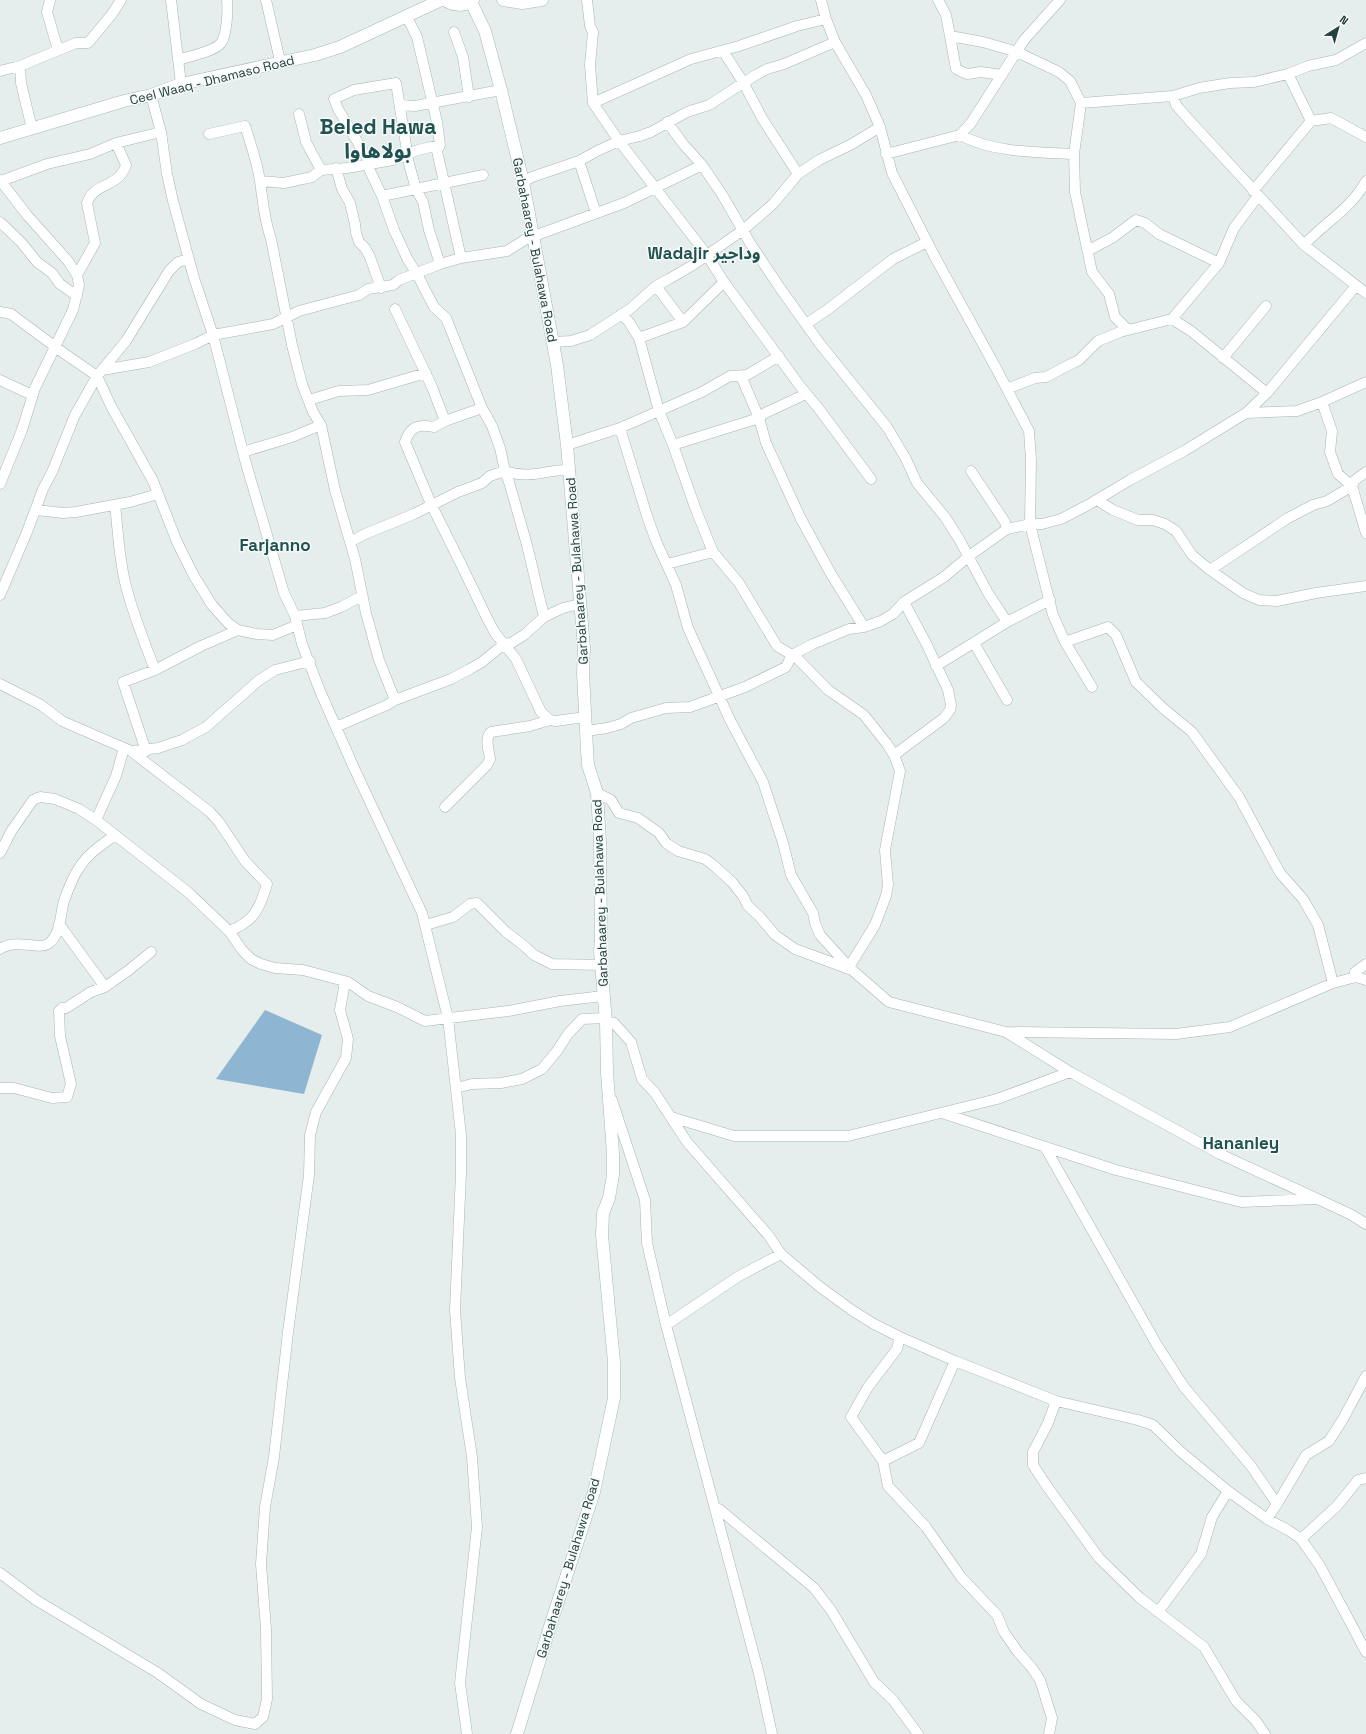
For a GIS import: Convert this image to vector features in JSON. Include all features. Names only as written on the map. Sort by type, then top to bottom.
[{"type":"main road","name":"Ceel Waaq - Dhamaso Road","points":[[0,138],[124,101],[151,95],[181,84],[280,61],[315,55],[340,47],[441,0]]},
{"type":"main road","points":[[444,0],[456,5],[464,5],[472,1]]},
{"type":"main road","points":[[503,0],[522,3],[542,0]]},
{"type":"main road","name":"Garbahaarey - Bulahawa Road","points":[[472,1],[485,31],[523,182],[552,342],[567,445],[584,648],[585,716],[588,765],[596,793],[601,874],[601,965],[606,1020],[607,1072],[613,1140],[613,1175],[609,1198],[603,1213],[602,1235],[614,1362],[614,1398],[594,1492],[552,1620],[518,1734]]},
{"type":"street","points":[[50,0],[47,12],[58,50]]},
{"type":"street","points":[[0,71],[20,66],[76,43],[88,43],[112,14],[121,0]]},
{"type":"street","points":[[171,0],[181,84]]},
{"type":"street","points":[[178,60],[212,50],[221,43],[226,29],[227,0]]},
{"type":"street","points":[[266,0],[280,61]]},
{"type":"street","points":[[587,0],[590,26],[593,32],[590,65],[593,103],[619,141],[707,255],[724,282],[806,394],[819,409],[871,479]]},
{"type":"street","points":[[821,0],[826,19],[835,42],[866,95],[880,127],[892,173],[927,242],[1029,431],[1031,460],[1030,524],[1053,615],[1065,642],[1092,687]]},
{"type":"street","points":[[938,0],[946,15],[956,69],[967,74],[981,72],[1002,75]]},
{"type":"street","points":[[886,154],[960,135],[971,122],[1024,40],[1060,0]]},
{"type":"street","points":[[407,17],[417,37],[437,122],[440,145],[437,151],[461,258]]},
{"type":"street","points":[[593,103],[691,59],[723,51],[797,26],[826,19]]},
{"type":"street","points":[[454,32],[463,57],[469,97]]},
{"type":"street","points":[[950,36],[983,42],[1017,52],[1059,72],[1070,81],[1081,103],[1074,154],[1074,192],[1092,272],[1109,294],[1115,317],[1128,330]]},
{"type":"street","points":[[523,182],[532,177],[579,161],[596,151],[619,141],[640,136],[709,104],[743,82],[767,69],[784,64],[835,42]]},
{"type":"street","points":[[1081,103],[1173,96],[1199,88],[1230,83],[1254,82],[1288,74],[1308,66],[1336,60],[1366,43]]},
{"type":"street","points":[[723,51],[743,82],[762,118],[798,174]]},
{"type":"street","points":[[20,66],[22,83],[32,129]]},
{"type":"street","points":[[1288,74],[1311,122]]},
{"type":"street","points":[[440,264],[428,230],[423,202],[416,189],[408,154],[396,83],[354,90],[334,99],[338,109],[370,163],[370,171],[382,196],[399,242],[408,260],[418,274],[434,307],[446,318],[482,408],[488,416],[522,525],[544,617]]},
{"type":"street","points":[[400,105],[415,106],[501,90]]},
{"type":"street","points":[[151,95],[161,132],[168,182],[194,278],[213,335],[243,452],[284,593],[296,621],[320,690],[354,768],[416,899],[426,925],[448,1018],[461,1135],[454,1310],[461,1386],[472,1457],[477,1527],[460,1683],[467,1734]]},
{"type":"street","points":[[1173,96],[1176,105],[1304,245],[1355,287],[1366,293]]},
{"type":"street","points":[[299,114],[306,142],[321,170]]},
{"type":"street","points":[[1007,388],[1035,378],[1046,377],[1079,360],[1098,341],[1128,330],[1172,319],[1219,263],[1234,228],[1256,193],[1311,122],[1331,118],[1366,137]]},
{"type":"street","points":[[668,122],[684,145],[702,165],[723,196],[750,244],[780,288],[806,324],[887,427],[906,459],[917,483],[945,517],[969,556],[985,588],[1007,622]]},
{"type":"street","points":[[209,134],[245,126],[260,181],[266,223],[272,239],[286,318],[302,384],[321,425],[337,500],[350,542],[362,596],[379,660],[395,700]]},
{"type":"street","points":[[552,342],[571,341],[590,335],[637,303],[656,286],[670,279],[743,230],[773,204],[798,174],[819,160],[852,144],[880,127]]},
{"type":"street","points":[[0,484],[22,430],[32,395],[67,324],[77,296],[79,285],[77,275],[68,261],[0,181],[47,164],[90,154],[116,143],[161,132]]},
{"type":"street","points":[[960,135],[975,143],[998,148],[1074,154]]},
{"type":"street","points":[[77,275],[95,243],[87,202],[89,197],[94,192],[120,178],[124,172],[126,165],[116,143]]},
{"type":"street","points":[[260,181],[284,183],[312,177],[321,170],[348,168],[393,160],[440,145]]},
{"type":"street","points":[[579,161],[596,213]]},
{"type":"street","points":[[0,312],[11,314],[55,346],[100,373],[149,362],[195,344],[213,335],[260,327],[286,318],[299,311],[359,295],[368,289],[392,285],[400,280],[440,264],[461,258],[507,251],[526,239],[624,203],[702,165]]},
{"type":"street","points":[[336,168],[342,189],[350,203],[359,242],[365,248],[370,257],[381,288]]},
{"type":"street","points":[[382,196],[483,175]]},
{"type":"street","points":[[1304,245],[1314,233],[1363,197],[1366,181]]},
{"type":"street","points":[[1088,250],[1112,238],[1136,220],[1145,223],[1159,234],[1219,263]]},
{"type":"street","points":[[0,222],[22,242],[37,262],[52,273],[60,284],[77,296]]},
{"type":"street","points":[[806,324],[827,310],[893,259],[927,242]]},
{"type":"street","points":[[0,595],[75,415],[100,373],[126,341],[169,271],[178,262],[189,259]]},
{"type":"street","points":[[639,338],[683,322],[724,282]]},
{"type":"street","points":[[656,286],[683,322]]},
{"type":"street","points":[[586,731],[607,728],[643,714],[666,708],[690,707],[745,687],[786,667],[792,655],[848,629],[864,627],[881,621],[893,614],[904,602],[944,577],[969,556],[1008,529],[1030,524],[1053,522],[1097,500],[1246,413],[1268,393],[1355,287]]},
{"type":"street","points":[[1224,358],[1266,306]]},
{"type":"street","points":[[395,309],[426,373],[445,421]]},
{"type":"street","points":[[621,314],[629,322],[639,338],[659,410],[713,552],[739,583],[777,646],[792,655],[804,665],[828,690],[864,715],[894,755],[900,771],[885,850],[888,885],[886,896],[875,925],[851,969]]},
{"type":"street","points":[[1172,319],[1181,324],[1268,393]]},
{"type":"street","points":[[567,445],[620,428],[702,392],[730,376],[741,376],[755,372],[779,356]]},
{"type":"street","points":[[100,373],[106,396],[148,471],[177,542],[194,576],[212,605],[228,623],[238,630],[257,634],[273,634],[296,621],[341,607],[362,596]]},
{"type":"street","points":[[309,400],[345,390],[368,390],[426,373]]},
{"type":"street","points":[[741,376],[759,418],[766,443],[800,517],[831,574],[864,627]]},
{"type":"street","points":[[0,380],[32,395]]},
{"type":"street","points":[[1246,413],[1297,410],[1322,402],[1366,382]]},
{"type":"street","points":[[673,445],[759,418],[765,413],[806,394]]},
{"type":"street","points":[[1322,402],[1332,431],[1330,452],[1338,474],[1352,486],[1366,533]]},
{"type":"street","points":[[482,408],[445,421],[434,427],[424,425],[414,428],[410,431],[405,442],[430,504],[488,620],[516,659],[537,705],[550,720]]},
{"type":"street","points":[[243,452],[292,437],[321,425]]},
{"type":"street","points":[[620,428],[640,496],[656,541],[680,595],[688,628],[719,696],[763,782],[795,883],[803,894],[813,913],[820,935],[851,969],[889,1002],[1006,1032],[1176,1034],[1230,1027],[1333,983],[1361,978]]},
{"type":"street","points":[[350,542],[364,534],[414,514],[430,504],[458,492],[472,488],[482,483],[490,476],[505,472],[532,476],[562,470],[570,470]]},
{"type":"street","points":[[971,471],[1008,529]]},
{"type":"street","points":[[1210,570],[1288,518],[1313,505],[1327,501],[1352,486],[1355,480],[1366,472]]},
{"type":"street","points":[[36,510],[63,513],[115,505],[158,494]]},
{"type":"street","points":[[1097,500],[1113,510],[1138,520],[1153,520],[1165,524],[1176,531],[1192,555],[1210,570],[1243,593],[1259,600],[1277,601],[1316,593],[1366,586]]},
{"type":"street","points":[[115,505],[125,582],[138,625],[155,670]]},
{"type":"street","points":[[667,564],[713,552]]},
{"type":"street","points":[[936,666],[974,644],[1007,622],[1050,600]]},
{"type":"street","points":[[894,755],[944,718],[950,710],[951,705],[948,690],[926,643],[904,602]]},
{"type":"street","points":[[336,727],[395,700],[451,679],[482,662],[504,644],[511,643],[524,635],[544,617],[563,608],[580,604]]},
{"type":"street","points":[[1065,642],[1108,627],[1116,635],[1136,682],[1164,709],[1192,732],[1239,797],[1280,873],[1303,899],[1318,925],[1333,983]]},
{"type":"street","points":[[146,751],[123,682],[155,670],[201,646],[238,630]]},
{"type":"street","points":[[974,644],[1007,700]]},
{"type":"street","points":[[128,750],[146,751],[174,743],[206,727],[258,681],[275,670],[310,661]]},
{"type":"street","points":[[0,684],[40,705],[62,721],[93,736],[128,750],[210,812],[219,822],[245,861],[267,884],[261,905],[256,912],[241,927],[229,931]]},
{"type":"street","points":[[445,807],[487,765],[490,759],[487,735],[491,732],[530,726],[550,720],[556,721],[585,716]]},
{"type":"street","points":[[96,820],[128,750]]},
{"type":"street","points":[[596,793],[611,800],[619,813],[638,818],[648,824],[659,832],[666,843],[678,850],[705,859],[712,864],[732,882],[743,896],[748,906],[759,916],[770,930],[795,949],[851,969]]},
{"type":"street","points":[[0,853],[12,830],[33,800],[40,797],[55,799],[79,809],[96,820],[189,893],[229,931],[242,950],[251,959],[275,968],[303,970],[345,982],[356,987],[368,996],[397,1007],[425,1021],[508,1011],[603,996]]},
{"type":"street","points":[[0,949],[17,944],[41,946],[47,944],[56,934],[66,894],[79,867],[90,854],[115,835]]},
{"type":"street","points":[[426,925],[453,917],[470,904],[476,903],[534,956],[552,964],[601,965]]},
{"type":"street","points":[[59,924],[105,987]]},
{"type":"street","points":[[0,1088],[14,1088],[52,1098],[67,1097],[71,1084],[60,1036],[59,1011],[91,992],[105,987],[151,952]]},
{"type":"street","points":[[1361,978],[1355,972],[1366,964]]},
{"type":"street","points":[[0,1573],[36,1600],[158,1673],[201,1704],[235,1720],[255,1724],[264,1717],[268,1699],[266,1629],[261,1564],[265,1508],[274,1457],[288,1332],[309,1175],[310,1134],[316,1112],[346,1058],[348,1038],[340,1010],[345,982]]},
{"type":"street","points":[[456,1088],[472,1084],[501,1083],[522,1079],[542,1068],[558,1051],[568,1034],[582,1019],[606,1020],[614,1022],[631,1042],[642,1080],[655,1093],[660,1103],[687,1142],[769,1236],[781,1254],[820,1287],[853,1311],[900,1337],[955,1361],[1056,1401],[1138,1420],[1153,1425],[1180,1452],[1228,1491],[1267,1520],[1288,1530],[1301,1539],[1320,1566],[1366,1652]]},
{"type":"street","points":[[1006,1032],[1070,1072],[1220,1154],[1350,1214],[1366,1224]]},
{"type":"street","points":[[671,1117],[734,1136],[848,1136],[997,1099],[1070,1072]]},
{"type":"street","points":[[610,1095],[645,1200],[647,1243],[666,1325],[759,1674],[772,1734]]},
{"type":"street","points":[[942,1113],[1116,1170],[1241,1202],[1318,1199]]},
{"type":"street","points":[[1045,1147],[1161,1351],[1184,1387],[1251,1466],[1277,1504]]},
{"type":"street","points":[[666,1325],[740,1276],[781,1254]]},
{"type":"street","points":[[900,1337],[897,1349],[868,1387],[851,1417],[883,1461],[888,1486],[926,1527],[961,1577],[997,1615],[1008,1637],[1040,1680],[1052,1718],[1049,1734]]},
{"type":"street","points":[[883,1461],[919,1443],[955,1361]]},
{"type":"street","points":[[1267,1520],[1306,1455],[1328,1441],[1343,1420],[1366,1376]]},
{"type":"street","points":[[1056,1401],[1048,1423],[1033,1452],[1034,1465],[1046,1485],[1100,1558],[1140,1598],[1204,1647],[1236,1701],[1256,1721],[1265,1734]]},
{"type":"street","points":[[1301,1539],[1337,1506],[1358,1480],[1366,1478]]},
{"type":"street","points":[[1158,1612],[1201,1554],[1212,1517],[1228,1491]]},
{"type":"street","points":[[716,1510],[719,1509],[814,1588],[831,1610],[874,1682],[893,1700],[918,1734]]},
{"type":"water","points":[[265,1010],[322,1035],[304,1094],[216,1079]]},
{"type":"district","name":"Beled Hawa بولاهاوا","points":[[378,138]]},
{"type":"district","name":"Wadajir وداجير","points":[[704,253]]},
{"type":"district","name":"Farjanno","points":[[275,545]]},
{"type":"district","name":"Hananley","points":[[1241,1143]]}]
